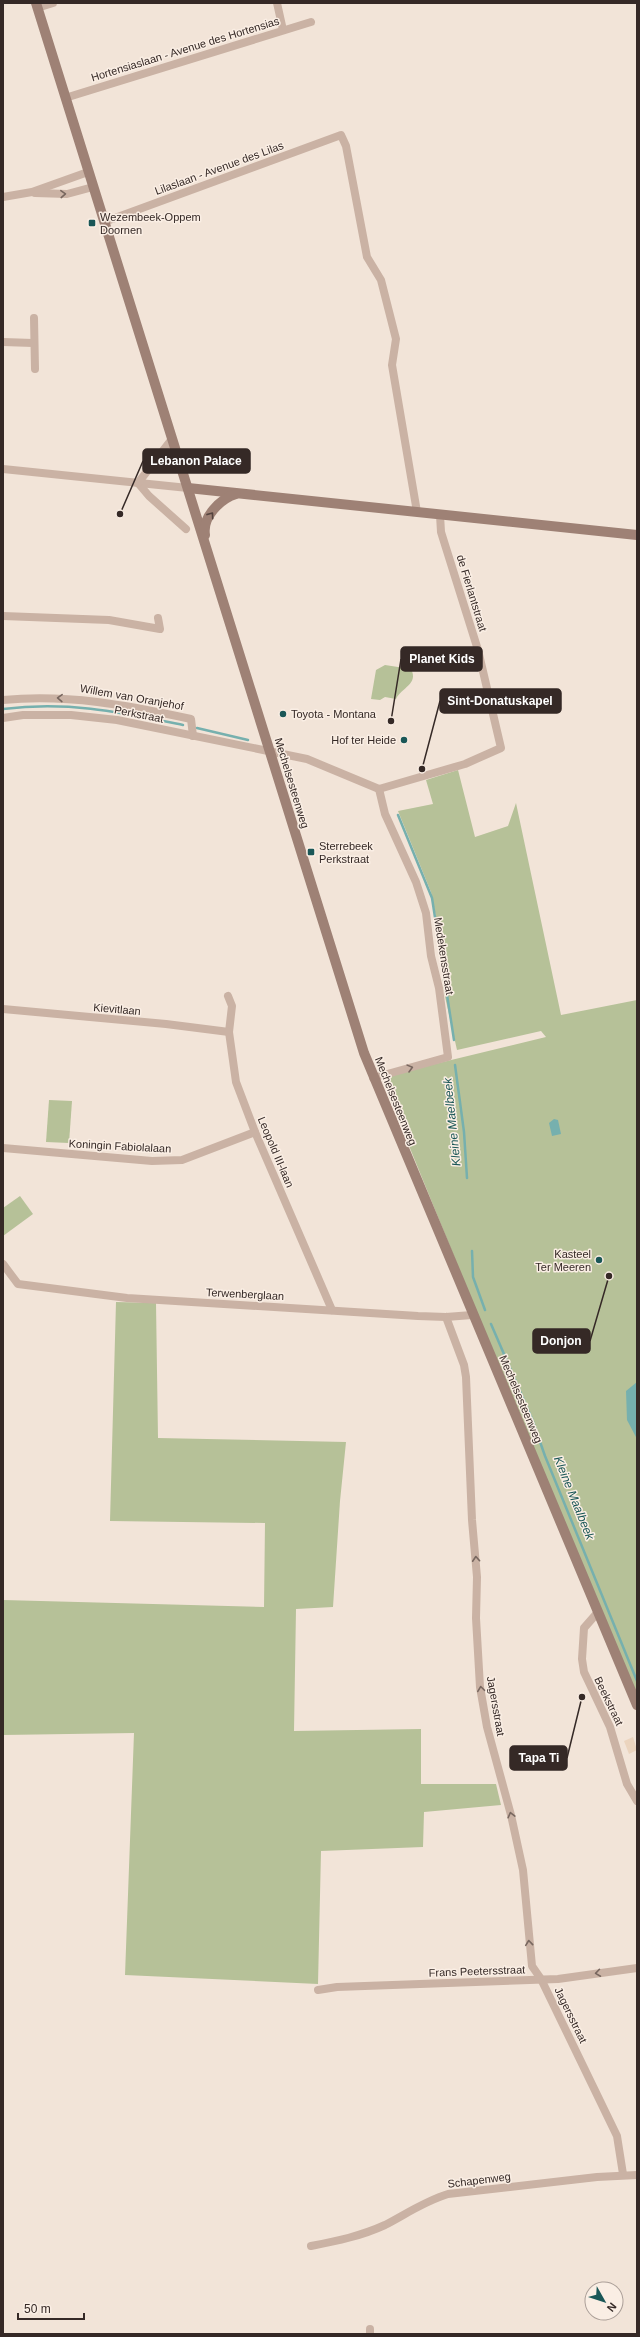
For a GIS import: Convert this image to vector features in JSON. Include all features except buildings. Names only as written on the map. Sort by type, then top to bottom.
[{"type":"main road","name":"Mechelsesteenweg","points":[[36,5],[373,1078],[637,1705]]},
{"type":"main road","points":[[188,488],[637,535]]},
{"type":"main road","points":[[207,547],[204,530],[207,520],[223,499],[236,494]]},
{"type":"street","points":[[36,5],[53,3]]},
{"type":"street","points":[[277,3],[283,30]]},
{"type":"street","name":"Hortensiaslaan - Avenue des Hortensias","points":[[66,98],[311,22]]},
{"type":"street","name":"Lilaslaan - Avenue des Lilas","points":[[104,222],[341,135],[346,146],[367,257],[381,280],[396,339],[392,366],[417,512]]},
{"type":"street","points":[[3,197],[32,192],[88,172]]},
{"type":"street","points":[[32,192],[67,194],[93,187]]},
{"type":"street","points":[[34,318],[35,369]]},
{"type":"street","points":[[3,342],[34,343]]},
{"type":"street","points":[[138,483],[172,440]]},
{"type":"street","points":[[3,469],[188,488]]},
{"type":"street","points":[[138,483],[149,496],[186,529]]},
{"type":"street","name":"de Fierlantstraat","points":[[379,790],[465,764],[501,748],[478,650],[441,532],[440,515]]},
{"type":"street","points":[[3,616],[109,620],[160,629],[158,618]]},
{"type":"street","name":"Willem van Oranjehof","points":[[3,700],[39,697],[76,698],[128,706],[191,718],[194,736]]},
{"type":"street","name":"Perkstraat","points":[[3,718],[47,714],[82,715],[194,736],[313,761],[379,790]]},
{"type":"street","name":"Medekensstraat","points":[[373,1078],[448,1057],[439,988],[431,956],[426,913],[422,898],[383,809],[379,790]]},
{"type":"street","name":"Leopold III-laan","points":[[228,996],[232,1006],[228,1032],[236,1082],[255,1132],[332,1310]]},
{"type":"street","name":"Kievitlaan","points":[[3,1009],[166,1024],[228,1032]]},
{"type":"street","name":"Koningin Fabiolalaan","points":[[3,1148],[137,1160],[182,1160],[255,1132]]},
{"type":"street","name":"Terwenberglaan","points":[[3,1264],[18,1284],[127,1298],[446,1317],[472,1315]]},
{"type":"street","name":"Jagersstraat","points":[[446,1317],[464,1366],[466,1377],[472,1520],[477,1577],[476,1624],[480,1687],[487,1727],[511,1815],[523,1870],[532,1966],[541,1980],[617,2136],[623,2174]]},
{"type":"street","name":"Beekstraat","points":[[598,1612],[584,1628],[582,1659],[584,1672],[610,1727],[627,1784],[637,1800]]},
{"type":"street","name":"Frans Peetersstraat","points":[[318,1990],[337,1987],[541,1980],[637,1968]]},
{"type":"street","name":"Schapenweg","points":[[310,2246],[355,2237],[385,2225],[429,2201],[448,2194],[623,2174],[637,2175]]},
{"type":"green space","points":[[385,665],[411,669],[413,678],[396,699],[385,697],[380,700],[371,699],[376,670]]},
{"type":"green space","points":[[458,770],[475,837],[508,826],[516,803],[561,1015],[637,1000],[637,1696],[517,1411],[381,1077],[546,1037],[541,1031],[457,1050],[444,992],[439,946],[445,962],[431,892],[398,811],[433,804],[426,780]]},
{"type":"green space","points":[[49,1100],[72,1101],[69,1143],[46,1142]]},
{"type":"green space","points":[[20,1196],[33,1214],[3,1236],[3,1208]]},
{"type":"green space","points":[[116,1302],[156,1303],[158,1438],[346,1442],[340,1501],[333,1607],[296,1609],[294,1731],[421,1729],[421,1784],[496,1784],[501,1805],[424,1812],[423,1847],[321,1851],[318,1984],[125,1975],[134,1733],[3,1735],[3,1600],[264,1607],[265,1523],[110,1521]]},
{"type":"shaded area","points":[[633,1737],[637,1750],[629,1754],[624,1741]]},
{"type":"water","points":[[554,1119],[558,1120],[561,1134],[552,1136],[549,1123]]},
{"type":"water","points":[[637,1382],[637,1439],[627,1420],[626,1391]]},
{"type":"waterway","points":[[3,709],[50,706],[72,707],[115,712],[183,725]]},
{"type":"waterway","points":[[197,728],[248,740]]},
{"type":"waterway","points":[[398,815],[432,898],[454,1040]]},
{"type":"waterway","name":"Kleine Maelbeek","points":[[455,1065],[464,1132],[467,1178]]},
{"type":"waterway","name":"Kleine Maalbeek","points":[[472,1251],[473,1277],[485,1310]]},
{"type":"waterway","name":"Kleine Maalbeek","points":[[491,1324],[532,1419],[545,1456],[637,1681]]},
{"type":"place","name":"Wezembeek-Oppem Doornen","points":[[92,223]]},
{"type":"place","name":"Lebanon Palace","points":[[120,514]]},
{"type":"place","name":"Toyota - Montana","points":[[283,714]]},
{"type":"place","name":"Planet Kids","points":[[391,721]]},
{"type":"place","name":"Hof ter Heide","points":[[404,740]]},
{"type":"place","name":"Sint-Donatuskapel","points":[[422,769]]},
{"type":"place","name":"Sterrebeek Perkstraat","points":[[311,852]]},
{"type":"place","name":"Kasteel Ter Meeren","points":[[599,1260]]},
{"type":"place","name":"Donjon","points":[[609,1276]]},
{"type":"place","name":"Tapa Ti","points":[[582,1697]]}]
